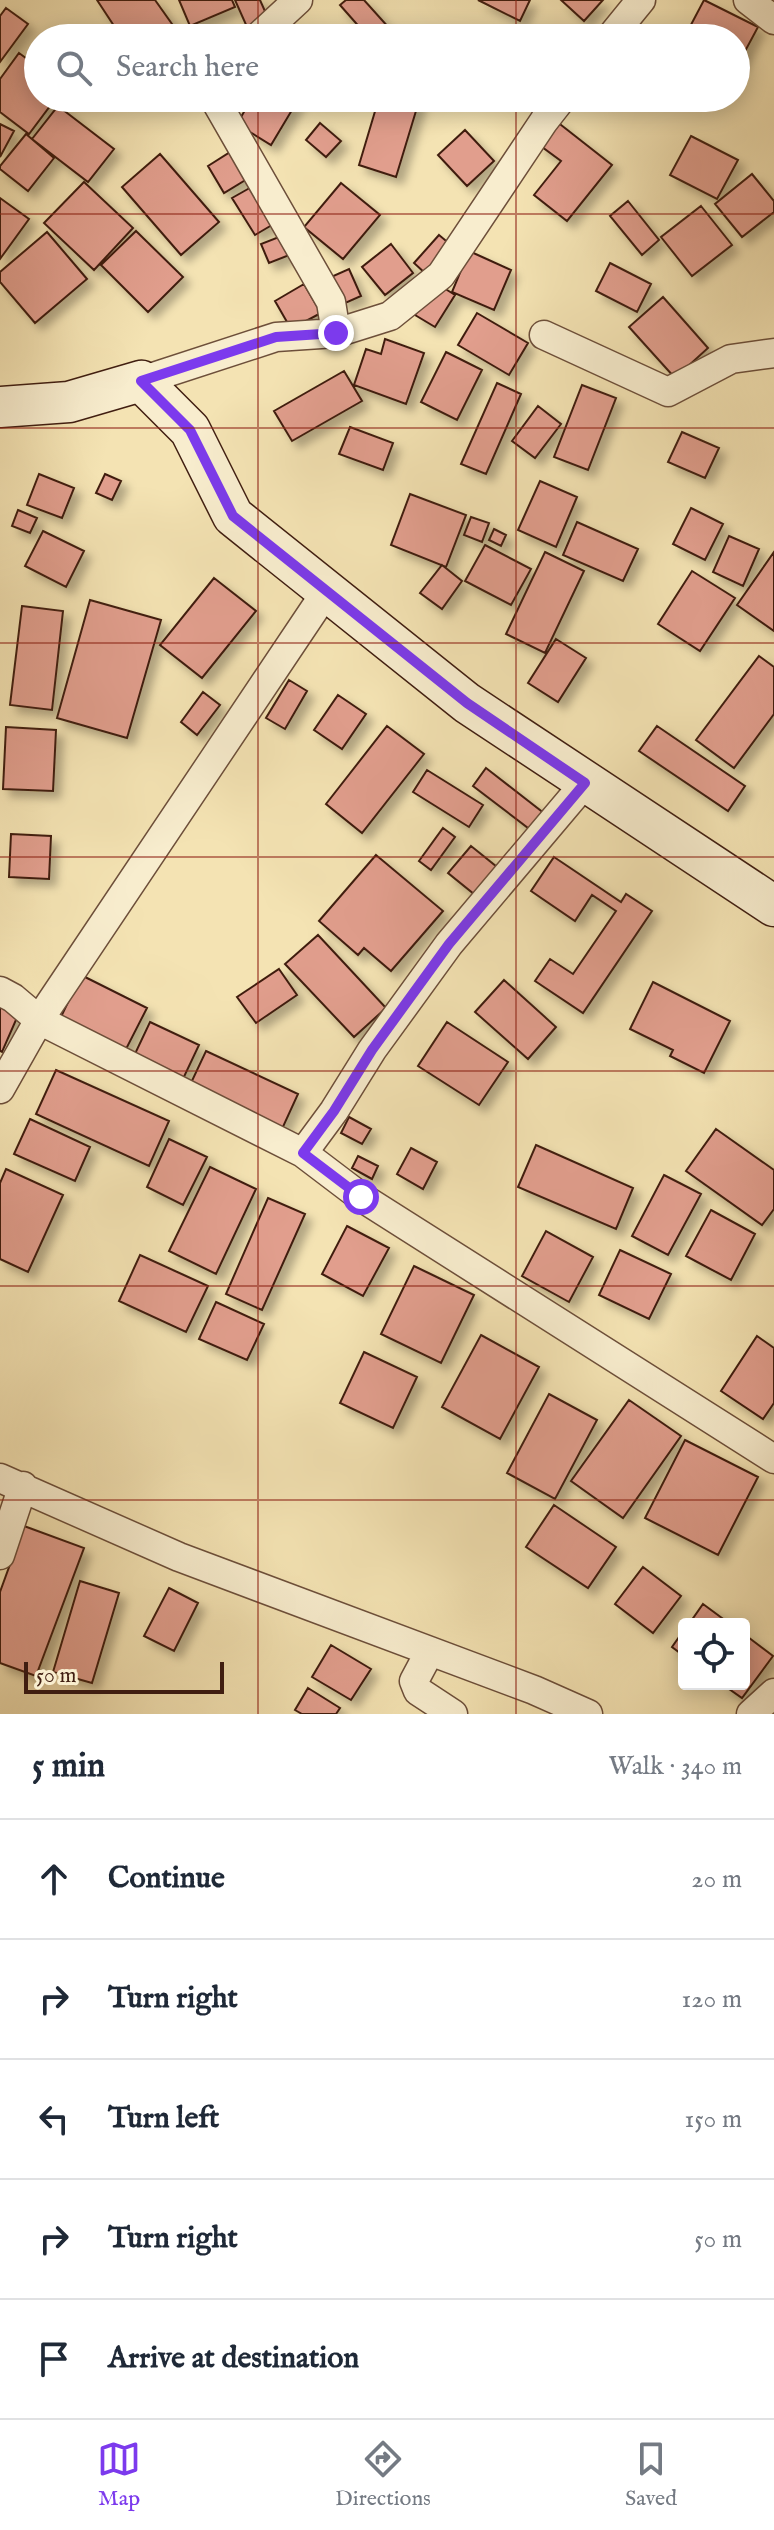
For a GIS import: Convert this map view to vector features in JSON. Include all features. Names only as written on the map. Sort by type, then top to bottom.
[{"type":"street","points":[[272,24],[298,0]]},
{"type":"street","points":[[621,24],[641,0]]},
{"type":"street","points":[[748,0],[774,20]]},
{"type":"street","points":[[222,112],[331,302],[336,333]]},
{"type":"street","points":[[0,407],[69,402],[276,337],[336,333],[390,316],[441,275],[551,112]]},
{"type":"street","points":[[544,335],[668,392],[731,359],[774,353]]},
{"type":"street","points":[[141,381],[190,430],[233,516],[467,703],[774,906]]},
{"type":"street","points":[[0,1089],[39,1020],[326,592]]},
{"type":"street","points":[[303,1153],[372,1050],[449,944],[585,783]]},
{"type":"street","points":[[0,991],[39,1020],[303,1153],[361,1197],[774,1459]]},
{"type":"street","points":[[0,1555],[12,1482],[179,1557],[534,1690],[588,1714]]},
{"type":"street","points":[[430,1651],[414,1681],[418,1691],[453,1714]]},
{"type":"street","points":[[751,1714],[774,1693]]},
{"type":"building","points":[[97,0],[155,0],[172,24],[113,24]]},
{"type":"building","points":[[179,0],[232,0],[235,7],[189,24]]},
{"type":"building","points":[[235,0],[260,0],[268,18],[246,24]]},
{"type":"building","points":[[346,0],[364,0],[386,24],[357,24],[340,5]]},
{"type":"building","points":[[478,0],[530,0],[520,21]]},
{"type":"building","points":[[561,0],[603,0],[584,21]]},
{"type":"building","points":[[704,0],[758,27],[750,42],[750,24],[691,24]]},
{"type":"building","points":[[6,8],[28,24],[24,24],[24,29],[0,62],[0,16]]},
{"type":"building","points":[[19,53],[24,57],[24,112],[46,112],[29,134],[0,112],[0,79]]},
{"type":"building","points":[[53,112],[66,112],[114,149],[88,182],[32,139]]},
{"type":"building","points":[[244,112],[291,112],[271,145],[237,124]]},
{"type":"building","points":[[375,112],[416,112],[396,177],[359,165]]},
{"type":"building","points":[[556,121],[612,165],[567,221],[534,195],[561,161],[538,144]]},
{"type":"building","points":[[320,123],[341,141],[326,157],[306,140]]},
{"type":"building","points":[[0,124],[14,131],[0,157]]},
{"type":"building","points":[[465,130],[494,161],[467,186],[438,155]]},
{"type":"building","points":[[26,134],[54,158],[28,191],[0,169]]},
{"type":"building","points":[[691,136],[738,160],[717,199],[670,175]]},
{"type":"building","points":[[235,149],[252,176],[224,193],[208,166]]},
{"type":"building","points":[[160,154],[219,222],[181,255],[122,187]]},
{"type":"building","points":[[752,174],[774,201],[774,212],[742,237],[715,204]]},
{"type":"building","points":[[84,182],[133,228],[94,270],[44,223]]},
{"type":"building","points":[[341,183],[380,215],[343,259],[304,227]]},
{"type":"building","points":[[255,185],[277,222],[255,235],[232,198]]},
{"type":"building","points":[[0,198],[29,219],[0,259]]},
{"type":"building","points":[[628,201],[659,240],[642,255],[610,216]]},
{"type":"building","points":[[701,206],[732,245],[692,276],[661,237]]},
{"type":"building","points":[[136,231],[183,277],[148,312],[101,265]]},
{"type":"building","points":[[47,232],[87,279],[35,323],[0,282],[0,272]]},
{"type":"building","points":[[284,235],[292,254],[269,263],[261,244]]},
{"type":"building","points":[[439,235],[451,245],[426,274],[414,263]]},
{"type":"building","points":[[391,244],[413,273],[385,295],[362,267]]},
{"type":"building","points":[[469,251],[511,270],[494,310],[452,292]]},
{"type":"building","points":[[610,263],[651,284],[637,312],[596,291]]},
{"type":"building","points":[[349,269],[361,296],[343,304],[331,277]]},
{"type":"building","points":[[436,283],[455,295],[435,327],[415,315]]},
{"type":"building","points":[[304,284],[321,313],[291,329],[275,301]]},
{"type":"building","points":[[663,297],[708,348],[675,378],[629,327]]},
{"type":"building","points":[[477,313],[528,343],[509,375],[458,345]]},
{"type":"building","points":[[385,339],[424,353],[406,404],[354,385],[366,349],[381,354]]},
{"type":"building","points":[[446,352],[482,370],[457,420],[421,402]]},
{"type":"building","points":[[344,371],[362,401],[292,441],[274,411]]},
{"type":"building","points":[[497,383],[521,394],[486,474],[461,464]]},
{"type":"building","points":[[582,385],[616,398],[588,470],[554,457]]},
{"type":"building","points":[[538,406],[561,424],[535,458],[512,441]]},
{"type":"building","points":[[350,427],[393,443],[383,470],[339,454]]},
{"type":"building","points":[[682,432],[719,448],[705,478],[668,462]]},
{"type":"building","points":[[39,474],[74,488],[62,518],[27,505]]},
{"type":"building","points":[[105,474],[121,481],[112,500],[96,493]]},
{"type":"building","points":[[540,481],[577,497],[556,547],[518,530]]},
{"type":"building","points":[[410,494],[466,515],[446,567],[391,545]]},
{"type":"building","points":[[691,508],[723,524],[705,560],[673,544]]},
{"type":"building","points":[[18,510],[37,518],[30,533],[12,526]]},
{"type":"building","points":[[471,517],[489,523],[482,542],[464,535]]},
{"type":"building","points":[[577,522],[638,549],[623,581],[563,555]]},
{"type":"building","points":[[494,529],[506,535],[501,546],[489,540]]},
{"type":"building","points":[[43,531],[84,551],[66,587],[25,566]]},
{"type":"building","points":[[729,536],[759,549],[743,586],[713,572]]},
{"type":"building","points":[[485,545],[531,569],[511,605],[465,581]]},
{"type":"building","points":[[545,552],[584,571],[545,653],[506,634]]},
{"type":"building","points":[[774,552],[774,631],[737,605]]},
{"type":"building","points":[[442,565],[462,581],[442,609],[420,593]]},
{"type":"building","points":[[692,571],[735,598],[700,651],[658,624]]},
{"type":"building","points":[[214,578],[256,611],[202,678],[160,645]]},
{"type":"building","points":[[90,600],[161,620],[127,738],[57,718]]},
{"type":"building","points":[[22,606],[63,611],[52,710],[10,705]]},
{"type":"building","points":[[556,639],[586,658],[558,702],[528,683]]},
{"type":"building","points":[[759,656],[774,667],[774,714],[734,768],[696,740]]},
{"type":"building","points":[[289,680],[307,691],[285,729],[266,718]]},
{"type":"building","points":[[203,692],[220,705],[197,735],[181,722]]},
{"type":"building","points":[[338,695],[366,714],[342,749],[314,730]]},
{"type":"building","points":[[387,726],[424,754],[362,833],[326,804]]},
{"type":"building","points":[[657,726],[745,786],[728,811],[639,751]]},
{"type":"building","points":[[6,727],[56,730],[53,791],[3,789]]},
{"type":"building","points":[[486,768],[545,814],[532,831],[473,786]]},
{"type":"building","points":[[427,770],[483,805],[469,827],[413,792]]},
{"type":"building","points":[[443,828],[455,837],[431,870],[419,861]]},
{"type":"building","points":[[11,834],[51,836],[49,879],[9,877]]},
{"type":"building","points":[[471,846],[497,867],[474,894],[448,873]]},
{"type":"building","points":[[376,855],[443,911],[391,971],[364,948],[358,955],[319,921]]},
{"type":"building","points":[[554,857],[621,902],[626,894],[652,911],[583,1013],[535,981],[550,959],[573,974],[616,911],[592,895],[575,921],[531,891]]},
{"type":"building","points":[[318,935],[386,1008],[354,1037],[285,964]]},
{"type":"building","points":[[279,969],[297,995],[256,1023],[237,997]]},
{"type":"building","points":[[81,975],[147,1008],[124,1053],[59,1021]]},
{"type":"building","points":[[504,980],[556,1027],[528,1059],[475,1012]]},
{"type":"building","points":[[653,982],[730,1021],[704,1073],[670,1056],[673,1050],[630,1029]]},
{"type":"building","points":[[0,1005],[19,1013],[2,1052],[0,1051]]},
{"type":"building","points":[[150,1022],[199,1045],[182,1081],[133,1058]]},
{"type":"building","points":[[447,1022],[508,1062],[479,1105],[418,1066]]},
{"type":"building","points":[[206,1051],[298,1094],[282,1129],[190,1085]]},
{"type":"building","points":[[56,1070],[169,1121],[149,1166],[36,1114]]},
{"type":"building","points":[[349,1117],[371,1129],[362,1144],[341,1133]]},
{"type":"building","points":[[30,1119],[90,1147],[75,1181],[14,1154]]},
{"type":"building","points":[[716,1129],[774,1170],[774,1209],[762,1225],[686,1171]]},
{"type":"building","points":[[169,1139],[207,1157],[183,1205],[147,1187]]},
{"type":"building","points":[[536,1145],[633,1188],[616,1229],[518,1187]]},
{"type":"building","points":[[411,1148],[437,1162],[423,1189],[397,1174]]},
{"type":"building","points":[[358,1156],[378,1166],[372,1179],[352,1168]]},
{"type":"building","points":[[210,1167],[256,1189],[216,1274],[169,1251]]},
{"type":"building","points":[[6,1169],[63,1195],[28,1272],[0,1259],[0,1183]]},
{"type":"building","points":[[664,1175],[701,1194],[668,1255],[632,1236]]},
{"type":"building","points":[[268,1198],[305,1214],[262,1310],[226,1294]]},
{"type":"building","points":[[711,1210],[755,1234],[731,1280],[686,1256]]},
{"type":"building","points":[[347,1226],[389,1248],[363,1296],[322,1274]]},
{"type":"building","points":[[546,1231],[593,1257],[569,1302],[522,1276]]},
{"type":"building","points":[[620,1250],[671,1274],[649,1319],[599,1295]]},
{"type":"building","points":[[140,1255],[208,1286],[186,1332],[119,1301]]},
{"type":"building","points":[[414,1266],[474,1295],[441,1363],[381,1334]]},
{"type":"building","points":[[216,1302],[264,1324],[247,1360],[199,1339]]},
{"type":"building","points":[[481,1335],[539,1367],[500,1439],[442,1407]]},
{"type":"building","points":[[757,1336],[774,1348],[774,1403],[763,1419],[721,1391]]},
{"type":"building","points":[[364,1352],[417,1377],[393,1428],[340,1403]]},
{"type":"building","points":[[549,1394],[597,1420],[555,1499],[507,1473]]},
{"type":"building","points":[[629,1400],[681,1436],[623,1518],[571,1481]]},
{"type":"building","points":[[685,1440],[758,1477],[718,1555],[645,1518]]},
{"type":"building","points":[[554,1505],[616,1547],[588,1588],[526,1547]]},
{"type":"building","points":[[24,1526],[84,1548],[36,1676],[0,1663],[0,1592]]},
{"type":"building","points":[[643,1567],[681,1596],[653,1633],[615,1604]]},
{"type":"building","points":[[80,1581],[119,1593],[92,1683],[53,1672]]},
{"type":"building","points":[[169,1588],[198,1603],[174,1651],[144,1636]]},
{"type":"building","points":[[703,1604],[722,1618],[693,1618]]},
{"type":"building","points":[[750,1639],[773,1656],[750,1687]]},
{"type":"building","points":[[331,1645],[371,1669],[351,1700],[312,1677]]},
{"type":"building","points":[[308,1688],[340,1708],[336,1714],[302,1714],[295,1710]]},
{"type":"building","points":[[731,1690],[748,1690],[742,1698]]},
{"type":"route","points":[[336,333],[276,337],[141,381],[190,430],[233,516],[467,703],[585,783],[449,944],[372,1050],[303,1153],[361,1197]]}]
